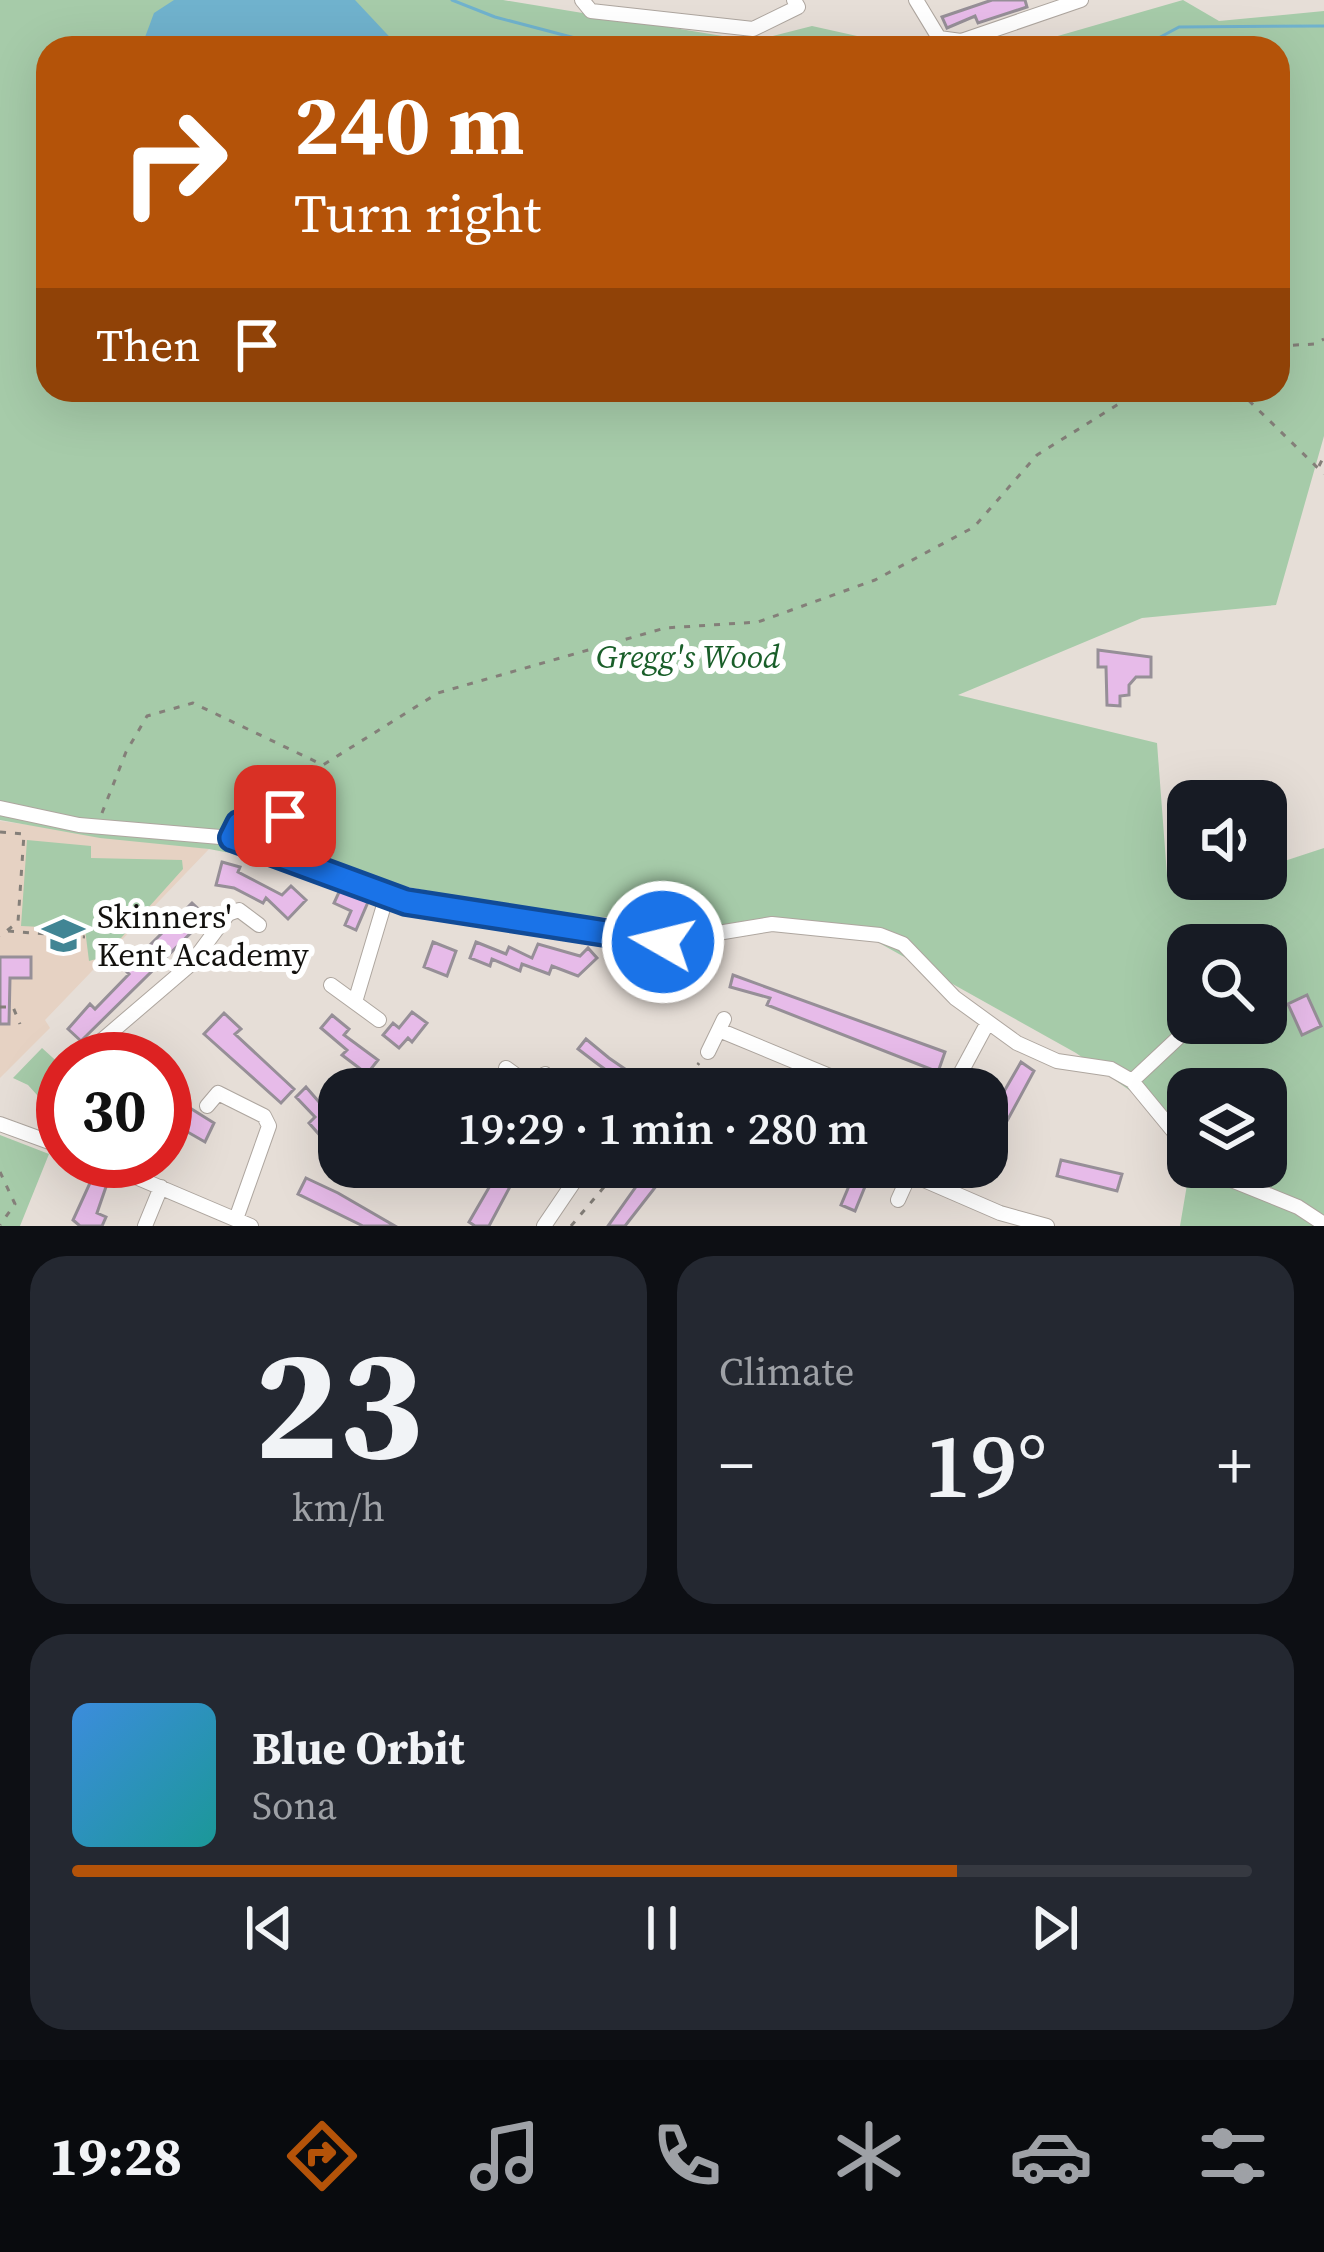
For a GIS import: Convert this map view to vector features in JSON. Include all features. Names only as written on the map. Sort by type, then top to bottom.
[{"type":"street","points":[[582,0],[591,11],[753,28],[798,8],[794,0]]},
{"type":"street","points":[[916,0],[939,36]]},
{"type":"street","points":[[976,36],[1082,0]]},
{"type":"street","points":[[232,838],[239,824],[278,823],[290,803],[278,797]]},
{"type":"street","points":[[0,808],[98,826],[232,838],[387,895],[503,921],[663,942],[772,924],[880,935],[904,944],[987,1024],[1057,1061],[1111,1070],[1132,1082],[1167,1124]]},
{"type":"street","points":[[355,1002],[387,895]]},
{"type":"street","points":[[112,1032],[191,964],[228,914],[239,910],[259,925]]},
{"type":"street","points":[[332,985],[379,1020]]},
{"type":"street","points":[[158,993],[171,1008]]},
{"type":"street","points":[[708,1052],[721,1024],[816,1068]]},
{"type":"street","points":[[963,1068],[987,1024]]},
{"type":"street","points":[[1132,1082],[1172,1044]]},
{"type":"street","points":[[207,1106],[219,1085],[264,1117],[269,1126],[236,1219]]},
{"type":"street","points":[[0,1124],[36,1136]]},
{"type":"street","points":[[145,1226],[160,1188]]},
{"type":"street","points":[[162,1188],[251,1226]]},
{"type":"street","points":[[544,1226],[570,1188]]},
{"type":"street","points":[[898,1199],[903,1188]]},
{"type":"street","points":[[949,1188],[1000,1213],[1047,1226]]},
{"type":"street","points":[[1251,1188],[1298,1207],[1324,1224]]},
{"type":"path","points":[[1290,345],[1324,339]]},
{"type":"path","points":[[98,826],[126,752],[147,716],[193,703],[323,765],[438,693],[664,628],[758,622],[874,580],[974,526],[1036,455],[1122,402]]},
{"type":"path","points":[[1250,402],[1324,474]]},
{"type":"path","points":[[1318,467],[1324,455]]},
{"type":"path","points":[[0,832],[24,834],[18,922],[0,936]]},
{"type":"path","points":[[7,931],[85,937]]},
{"type":"path","points":[[0,1007],[14,1007],[20,1024]]},
{"type":"path","points":[[696,1068],[708,1052]]},
{"type":"path","points":[[0,1172],[15,1204],[0,1225]]},
{"type":"path","points":[[571,1226],[603,1188]]},
{"type":"shaded area","name":"Skinners' Kent Academy","points":[[0,821],[209,849],[45,1020],[50,1028],[36,1032],[36,1042],[0,1078]]},
{"type":"green space","name":"Gregg's Wood","points":[[0,0],[503,0],[723,36],[36,36],[36,402],[1290,402],[1290,36],[1058,36],[1183,0],[1219,21],[1324,11],[1324,436],[1276,605],[1142,618],[958,695],[1157,743],[1167,900],[1287,900],[1287,860],[1324,848],[1324,1226],[1180,1226],[1186,1188],[1287,1188],[1287,1068],[1167,1068],[1167,1116],[1076,1053],[865,935],[544,913],[209,849],[100,838],[0,820]]},
{"type":"green space","name":"Gregg's Wood","points":[[812,26],[857,36],[773,36]]},
{"type":"green space","points":[[27,840],[91,846],[91,858],[182,860],[183,869],[104,957],[89,961],[85,929],[21,926]]},
{"type":"green space","points":[[36,1054],[36,1094],[13,1078]]},
{"type":"green space","points":[[0,1135],[36,1149],[36,1186],[20,1226],[0,1226]]},
{"type":"water","points":[[174,0],[355,0],[389,36],[145,36],[154,13]]},
{"type":"building","points":[[992,0],[1025,0],[1027,7],[978,23],[975,16],[947,28],[942,17]]},
{"type":"building","points":[[1098,650],[1151,657],[1151,677],[1136,677],[1129,685],[1129,695],[1120,696],[1120,706],[1107,705],[1106,667],[1098,667]]},
{"type":"building","points":[[222,862],[240,867],[238,872],[282,895],[291,886],[306,900],[288,919],[266,898],[263,903],[234,888],[216,885]]},
{"type":"building","points":[[340,890],[368,902],[356,930],[345,925],[351,911],[334,903]]},
{"type":"building","points":[[192,903],[207,917],[90,1032],[71,1032],[68,1029],[90,1004],[95,1009],[129,974],[125,970]]},
{"type":"building","points":[[433,942],[456,951],[447,976],[424,967]]},
{"type":"building","points":[[476,942],[506,954],[509,947],[532,958],[538,944],[580,956],[588,948],[597,958],[578,976],[552,966],[549,974],[522,964],[520,971],[492,959],[490,966],[470,958]]},
{"type":"building","points":[[0,957],[31,957],[31,978],[10,978],[9,1024],[0,1024]]},
{"type":"building","points":[[733,975],[945,1052],[939,1068],[928,1068],[767,1005],[770,998],[730,987]]},
{"type":"building","points":[[1307,995],[1321,1026],[1302,1035],[1288,1004]]},
{"type":"building","points":[[412,1012],[427,1023],[412,1042],[408,1038],[399,1048],[383,1035],[393,1023],[399,1028]]},
{"type":"building","points":[[224,1013],[241,1029],[235,1034],[294,1089],[281,1103],[204,1034]]},
{"type":"building","points":[[332,1015],[349,1029],[344,1035],[378,1060],[372,1068],[359,1068],[342,1055],[347,1050],[321,1028]]},
{"type":"building","points":[[586,1039],[624,1068],[603,1068],[578,1049]]},
{"type":"building","points":[[1021,1062],[1034,1071],[1008,1119],[1008,1085]]},
{"type":"building","points":[[306,1087],[318,1101],[318,1133],[309,1123],[315,1117],[296,1097]]},
{"type":"building","points":[[192,1109],[214,1123],[205,1142],[192,1135]]},
{"type":"building","points":[[1061,1160],[1122,1174],[1117,1191],[1057,1176]]},
{"type":"building","points":[[306,1178],[395,1226],[363,1226],[298,1194]]},
{"type":"building","points":[[88,1188],[106,1188],[97,1213],[106,1217],[102,1226],[80,1226],[73,1220]]},
{"type":"building","points":[[489,1188],[509,1188],[489,1226],[469,1222]]},
{"type":"building","points":[[635,1188],[655,1188],[625,1226],[608,1226]]},
{"type":"building","points":[[848,1188],[864,1188],[855,1211],[841,1205]]},
{"type":"waterway","points":[[452,0],[567,36]]},
{"type":"waterway","points":[[1162,36],[1179,27],[1324,26]]},
{"type":"place","name":"Skinners' Kent Academy","points":[[63,935]]},
{"type":"route","points":[[285,816],[270,825],[239,824],[232,838],[406,902],[503,921],[663,942]]}]
